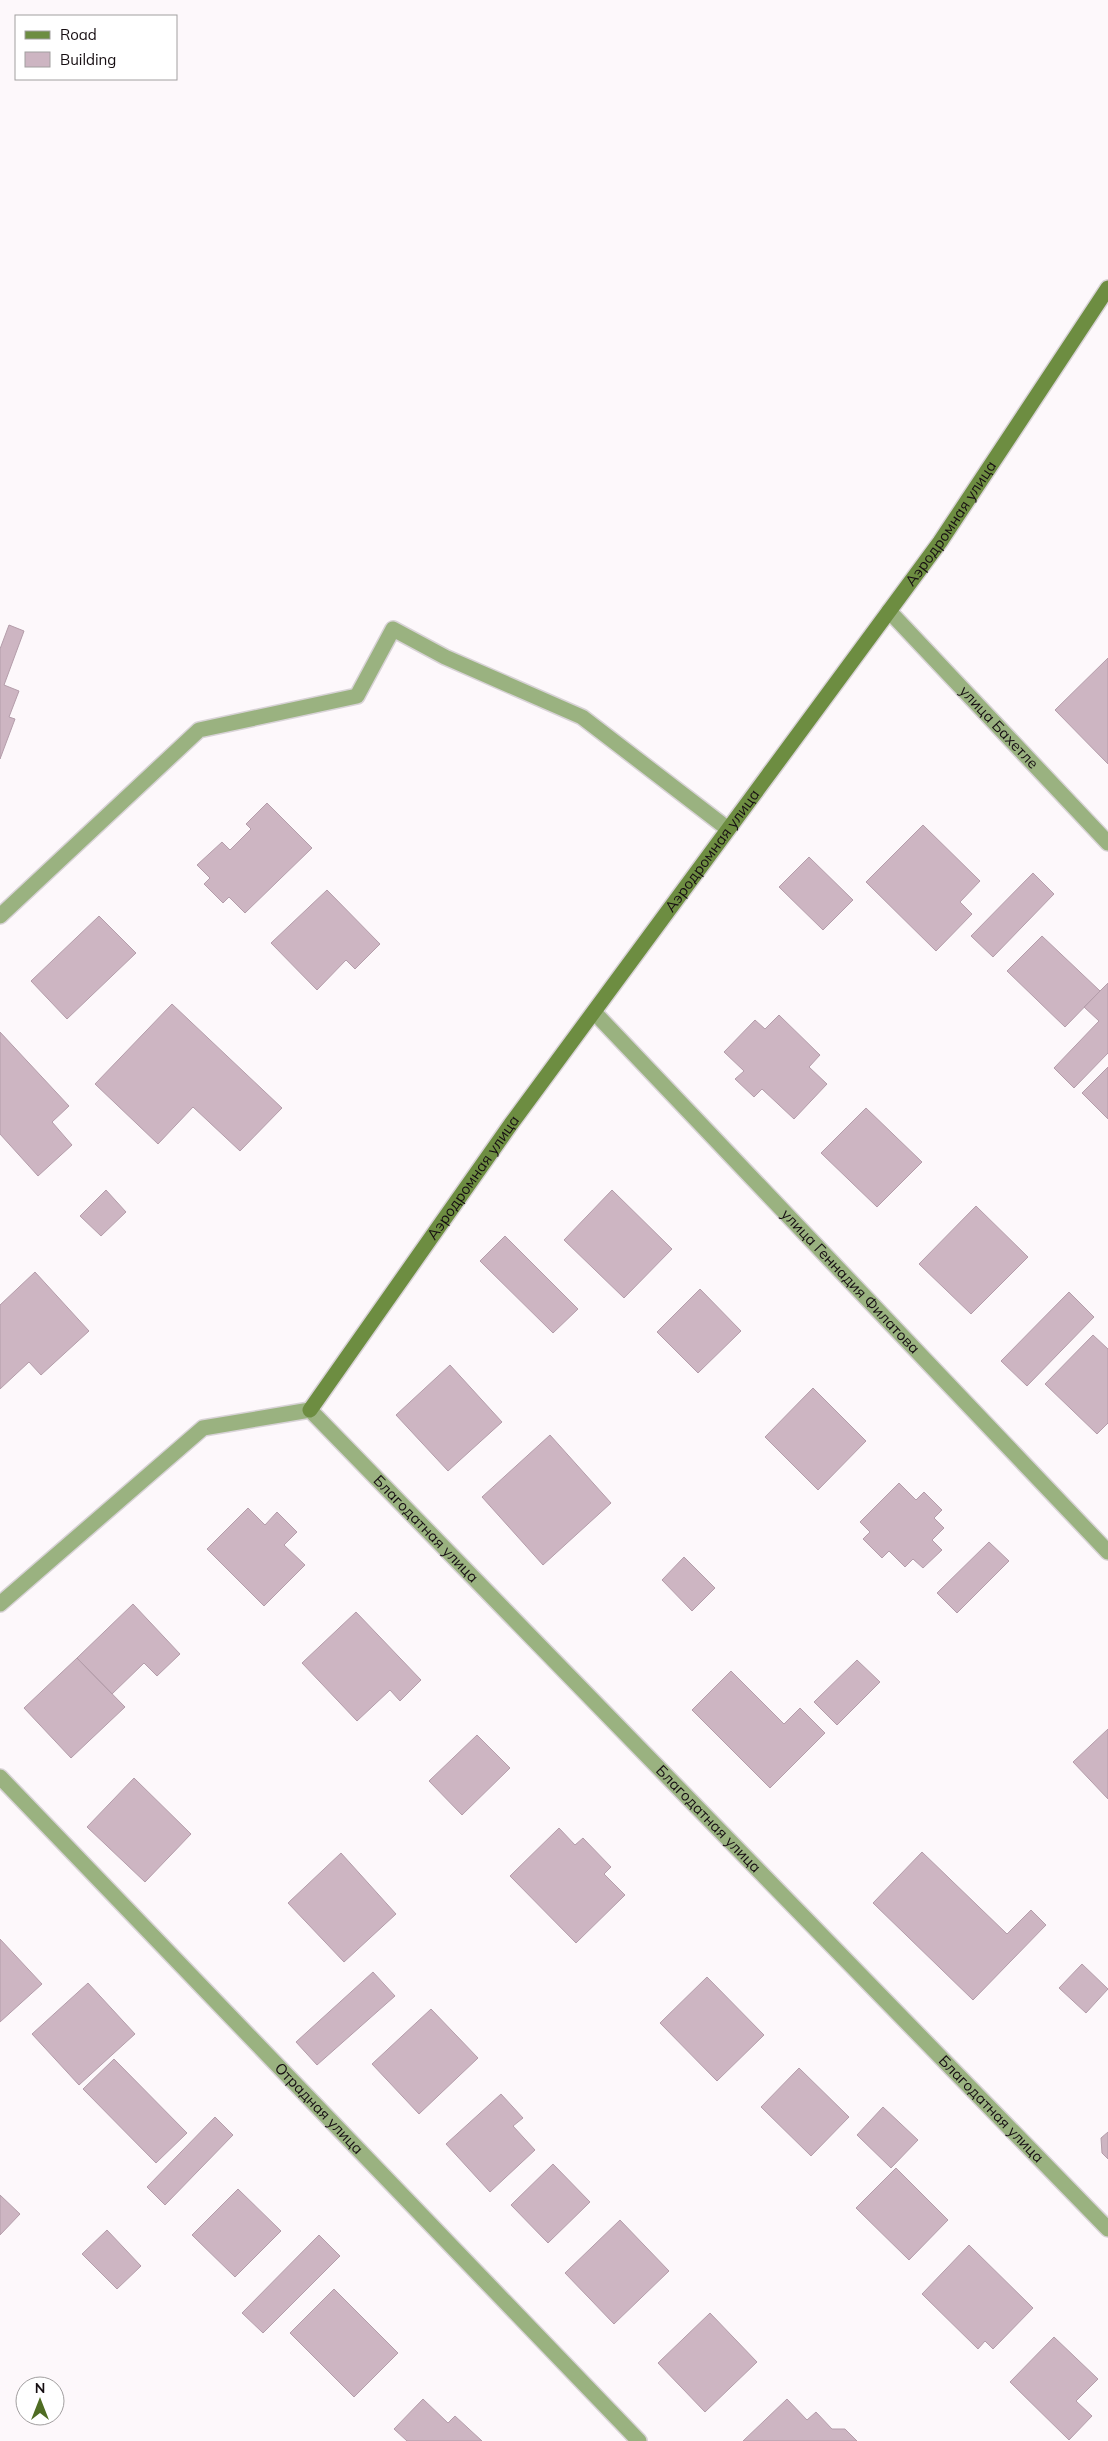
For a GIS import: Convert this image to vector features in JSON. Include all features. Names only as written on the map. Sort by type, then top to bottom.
[{"type":"street","name":"Аэродромная улица","points":[[310,1410],[511,1124],[940,542],[1108,288]]},
{"type":"street","name":"улица Бахетле","points":[[889,611],[1108,843]]},
{"type":"street","points":[[0,916],[199,730],[357,696],[393,629],[445,657],[582,717],[728,829]]},
{"type":"street","name":"улица Геннадия Филатова","points":[[594,1012],[1108,1552]]},
{"type":"street","points":[[0,1604],[203,1428],[310,1410]]},
{"type":"street","name":"Благодатная улица","points":[[310,1410],[1108,2229]]},
{"type":"street","name":"Отрадная улица","points":[[0,1777],[639,2441]]},
{"type":"building","points":[[9,625],[24,631],[4,685],[19,691],[9,717],[15,719],[0,759],[0,649]]},
{"type":"building","points":[[1108,658],[1108,764],[1055,710]]},
{"type":"building","points":[[267,803],[312,848],[245,913],[229,897],[223,903],[204,884],[210,878],[197,865],[222,842],[230,850],[251,829],[246,824]]},
{"type":"building","points":[[923,825],[980,881],[960,902],[972,914],[936,951],[866,882]]},
{"type":"building","points":[[809,857],[853,900],[823,930],[779,887]]},
{"type":"building","points":[[1033,873],[1054,894],[993,957],[971,936]]},
{"type":"building","points":[[327,890],[380,944],[355,969],[346,960],[317,990],[271,943]]},
{"type":"building","points":[[99,916],[136,953],[67,1019],[31,981]]},
{"type":"building","points":[[1042,936],[1100,991],[1065,1027],[1007,971]]},
{"type":"building","points":[[1108,983],[1108,1053],[1074,1088],[1054,1068],[1099,1021],[1084,1007]]},
{"type":"building","points":[[172,1004],[282,1108],[240,1151],[193,1107],[158,1144],[95,1084]]},
{"type":"building","points":[[779,1015],[820,1055],[809,1067],[827,1084],[794,1119],[762,1089],[754,1097],[735,1079],[744,1071],[724,1052],[755,1020],[765,1029]]},
{"type":"building","points":[[0,1032],[69,1106],[52,1122],[72,1145],[38,1176],[0,1134]]},
{"type":"building","points":[[1108,1067],[1108,1119],[1082,1093]]},
{"type":"building","points":[[866,1108],[922,1162],[877,1207],[821,1153]]},
{"type":"building","points":[[106,1190],[126,1212],[101,1236],[80,1216]]},
{"type":"building","points":[[612,1190],[672,1249],[624,1298],[564,1240]]},
{"type":"building","points":[[976,1206],[1028,1257],[971,1314],[919,1264]]},
{"type":"building","points":[[505,1236],[578,1309],[553,1333],[480,1261]]},
{"type":"building","points":[[35,1272],[89,1331],[41,1375],[29,1362],[0,1389],[0,1305]]},
{"type":"building","points":[[700,1289],[741,1331],[698,1373],[657,1332]]},
{"type":"building","points":[[1069,1292],[1094,1317],[1027,1386],[1001,1361]]},
{"type":"building","points":[[1093,1335],[1108,1349],[1108,1423],[1097,1434],[1045,1384]]},
{"type":"building","points":[[450,1365],[502,1422],[448,1471],[396,1415]]},
{"type":"building","points":[[813,1388],[866,1441],[818,1490],[765,1437]]},
{"type":"building","points":[[550,1435],[611,1503],[543,1565],[482,1497]]},
{"type":"building","points":[[899,1483],[916,1500],[924,1492],[942,1510],[934,1518],[944,1528],[932,1540],[942,1550],[923,1568],[913,1559],[905,1567],[889,1551],[882,1558],[863,1539],[870,1532],[860,1522]]},
{"type":"building","points":[[248,1508],[265,1525],[277,1512],[297,1532],[284,1545],[305,1565],[264,1606],[207,1549]]},
{"type":"building","points":[[989,1542],[1009,1561],[957,1613],[937,1593]]},
{"type":"building","points":[[684,1557],[715,1588],[692,1611],[662,1580]]},
{"type":"building","points":[[133,1604],[180,1654],[157,1676],[144,1663],[112,1694],[77,1658]]},
{"type":"building","points":[[356,1612],[421,1680],[400,1701],[390,1690],[357,1721],[302,1663]]},
{"type":"building","points":[[77,1658],[125,1707],[71,1758],[24,1708]]},
{"type":"building","points":[[857,1660],[880,1682],[837,1725],[814,1702]]},
{"type":"building","points":[[731,1671],[784,1724],[800,1708],[825,1733],[770,1788],[692,1710]]},
{"type":"building","points":[[1108,1729],[1108,1799],[1073,1762]]},
{"type":"building","points":[[477,1735],[510,1768],[462,1815],[429,1781]]},
{"type":"building","points":[[134,1778],[191,1834],[145,1882],[87,1827]]},
{"type":"building","points":[[559,1828],[575,1845],[583,1838],[611,1867],[604,1874],[625,1895],[576,1943],[510,1876]]},
{"type":"building","points":[[922,1852],[1007,1934],[1031,1910],[1046,1925],[973,2000],[873,1903]]},
{"type":"building","points":[[341,1853],[396,1914],[344,1962],[288,1903]]},
{"type":"building","points":[[0,1939],[42,1984],[0,2022]]},
{"type":"building","points":[[1082,1964],[1108,1989],[1086,2013],[1059,1988]]},
{"type":"building","points":[[373,1972],[395,1996],[317,2065],[296,2042]]},
{"type":"building","points":[[707,1977],[764,2035],[717,2081],[660,2023]]},
{"type":"building","points":[[88,1983],[135,2034],[79,2085],[32,2034]]},
{"type":"building","points":[[431,2009],[478,2058],[419,2114],[372,2064]]},
{"type":"building","points":[[114,2059],[187,2133],[156,2163],[83,2089]]},
{"type":"building","points":[[799,2068],[849,2117],[811,2156],[761,2107]]},
{"type":"building","points":[[501,2094],[523,2118],[513,2126],[535,2150],[490,2192],[446,2144]]},
{"type":"building","points":[[883,2107],[918,2140],[891,2168],[857,2135]]},
{"type":"building","points":[[215,2117],[233,2135],[165,2205],[147,2187]]},
{"type":"building","points":[[1108,2132],[1108,2159],[1102,2153],[1101,2138]]},
{"type":"building","points":[[553,2164],[590,2202],[548,2243],[511,2205]]},
{"type":"building","points":[[896,2168],[948,2220],[909,2260],[856,2208]]},
{"type":"building","points":[[238,2189],[281,2231],[235,2277],[192,2235]]},
{"type":"building","points":[[0,2195],[20,2214],[0,2235]]},
{"type":"building","points":[[620,2220],[669,2271],[614,2324],[565,2273]]},
{"type":"building","points":[[107,2230],[141,2266],[117,2289],[82,2254]]},
{"type":"building","points":[[319,2235],[340,2256],[263,2333],[242,2313]]},
{"type":"building","points":[[969,2245],[1033,2308],[993,2349],[985,2341],[978,2349],[922,2294]]},
{"type":"building","points":[[334,2289],[398,2353],[354,2397],[290,2333]]},
{"type":"building","points":[[710,2313],[757,2362],[705,2412],[658,2363]]},
{"type":"building","points":[[1054,2337],[1098,2379],[1076,2401],[1092,2416],[1069,2440],[1010,2382]]},
{"type":"building","points":[[423,2399],[448,2423],[455,2416],[482,2441],[407,2441],[394,2429]]},
{"type":"building","points":[[787,2399],[807,2420],[816,2412],[832,2429],[845,2429],[857,2441],[743,2441]]}]
